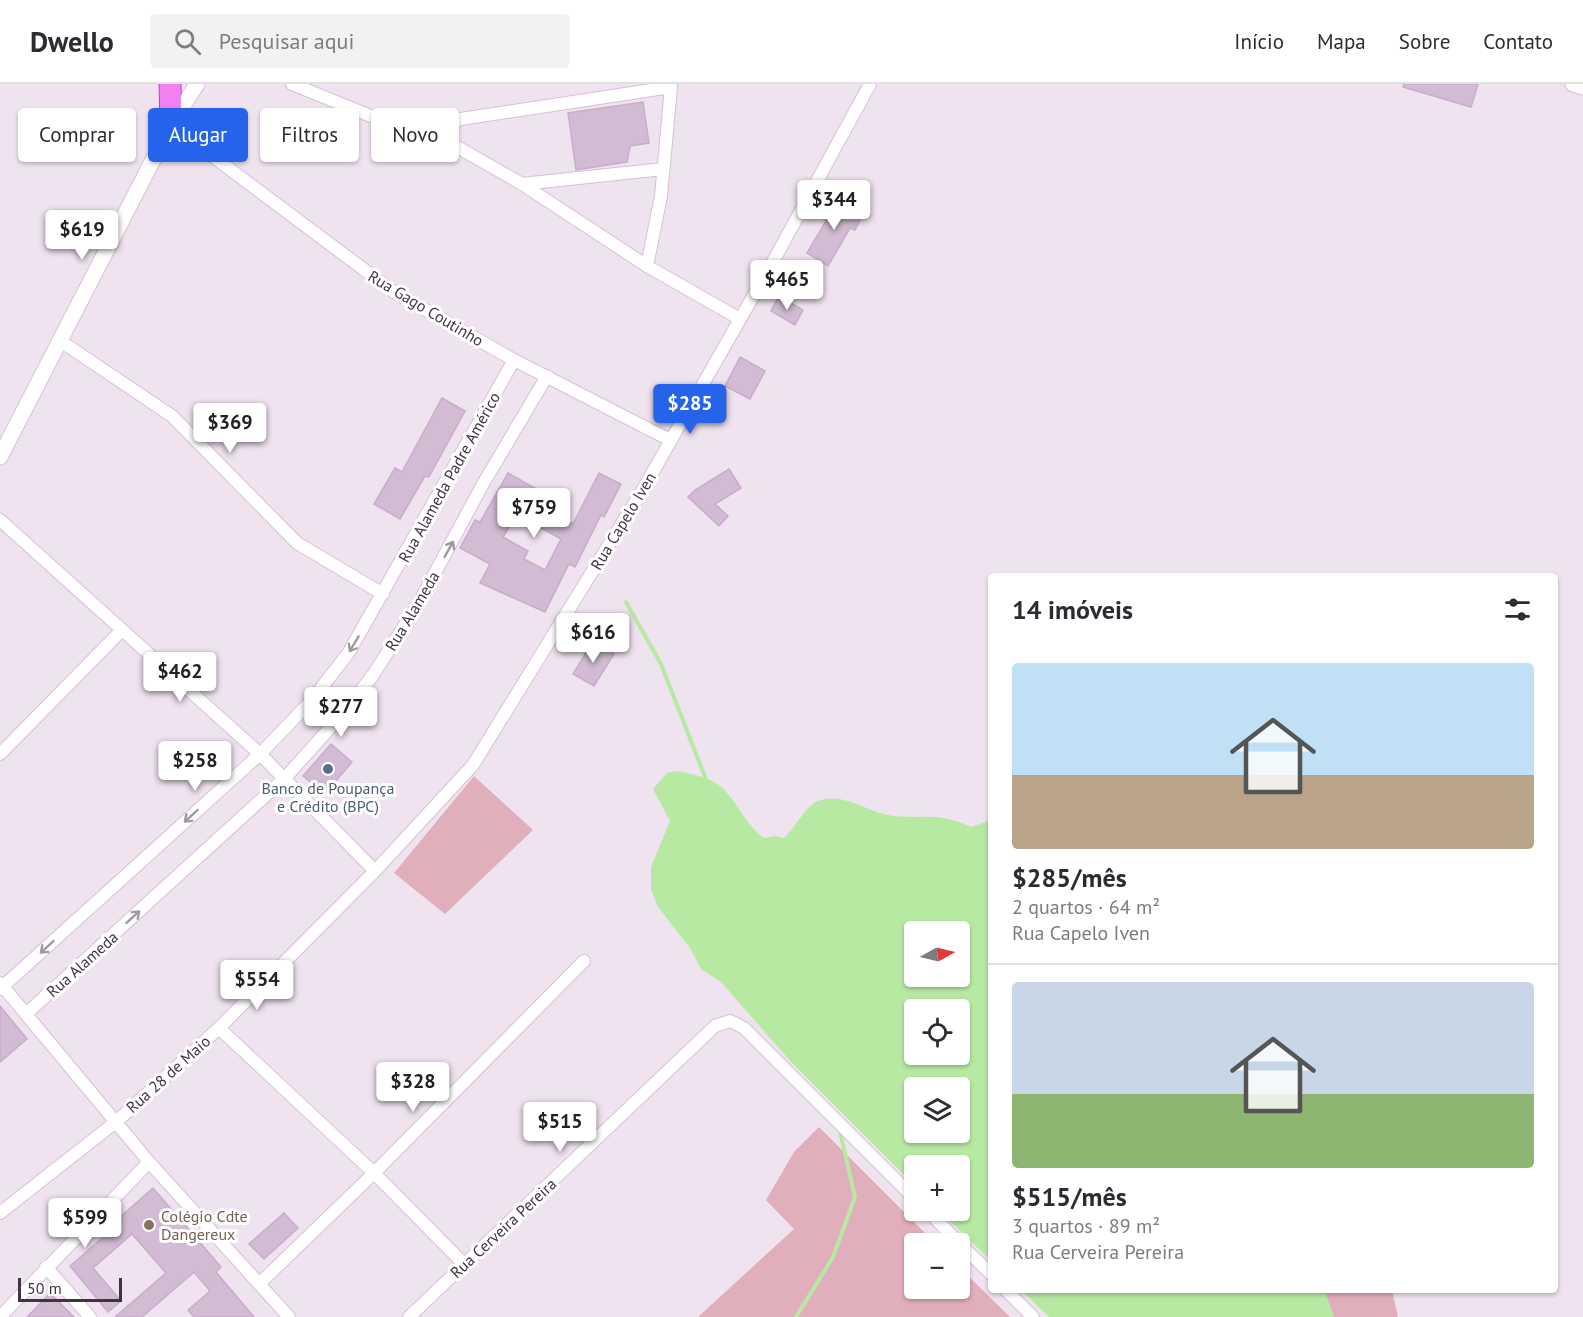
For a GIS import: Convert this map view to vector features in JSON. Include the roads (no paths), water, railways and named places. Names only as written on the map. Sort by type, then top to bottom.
[{"type":"highway","points":[[170,84],[171,108]]},
{"type":"street","points":[[182,108],[197,84]]},
{"type":"street","points":[[292,84],[371,116]]},
{"type":"street","name":"Rua Capelo Iven","points":[[473,765],[642,491],[870,84]]},
{"type":"street","points":[[459,120],[677,86],[663,169],[661,196],[647,266]]},
{"type":"street","points":[[459,148],[522,184],[647,266],[740,319]]},
{"type":"street","points":[[0,457],[152,162]]},
{"type":"street","name":"Rua Gago Coutinho","points":[[220,162],[394,292],[514,360],[670,440]]},
{"type":"street","points":[[522,184],[663,169]]},
{"type":"street","points":[[59,340],[172,416],[297,543],[383,594]]},
{"type":"street","name":"Rua Alameda Padre Américo","points":[[383,594],[514,360]]},
{"type":"street","name":"Rua Alameda","points":[[27,1013],[285,778],[373,675],[417,606],[483,484],[547,376]]},
{"type":"street","points":[[0,520],[260,754],[375,871]]},
{"type":"street","name":"Rua Alameda","points":[[1,986],[260,754],[312,700],[343,660],[383,594]]},
{"type":"street","points":[[0,754],[122,630]]},
{"type":"street","name":"Rua 28 de Maio","points":[[0,1213],[117,1121],[219,1028],[375,871],[473,765]]},
{"type":"street","points":[[259,1284],[375,1173],[584,961]]},
{"type":"street","points":[[1,986],[27,1013],[149,1162],[288,1317]]},
{"type":"street","name":"Rua Cerveira Pereira","points":[[409,1317],[715,1026],[730,1021],[744,1028],[904,1188]]},
{"type":"street","points":[[219,1028],[375,1173],[464,1264]]},
{"type":"street","points":[[0,1317],[149,1162]]},
{"type":"street","points":[[938,1221],[949,1233]]},
{"type":"street","points":[[970,1254],[988,1271]]},
{"type":"street","points":[[46,1267],[90,1317]]},
{"type":"street","points":[[1009,1293],[1033,1317]]},
{"type":"waterway","points":[[626,602],[661,664],[707,782]]},
{"type":"waterway","points":[[796,1317],[833,1257],[855,1197],[839,1127]]},
{"type":"place","name":"Banco de Poupança e Crédito (BPC)","points":[[328,769]]},
{"type":"place","name":"Colégio Cdte Dangereux","points":[[149,1225]]}]
